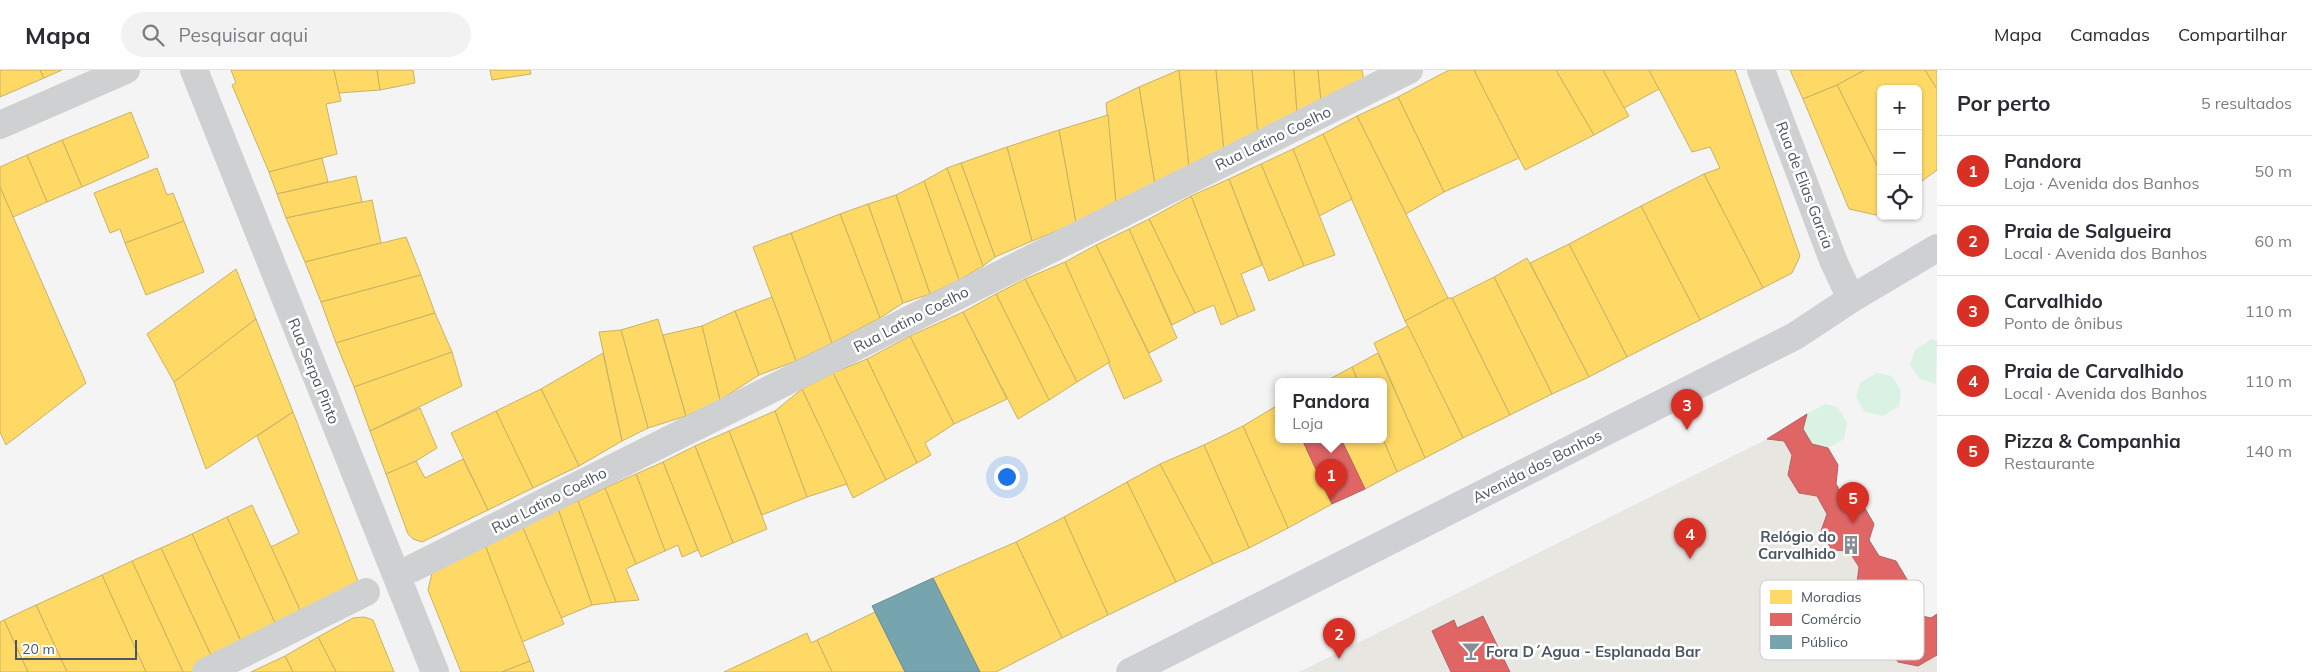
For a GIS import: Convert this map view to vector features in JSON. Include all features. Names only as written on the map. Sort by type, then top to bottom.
[{"type":"main road","name":"Avenida dos Banhos","points":[[1130,672],[1794,336],[1851,299],[1937,248]]},
{"type":"street","points":[[0,126],[126,70]]},
{"type":"street","name":"Rua Serpa Pinto","points":[[194,70],[435,672]]},
{"type":"street","name":"Rua Latino Coelho","points":[[413,568],[1409,70]]},
{"type":"street","name":"Rua de Elias Garcia","points":[[1761,70],[1834,260],[1851,299]]},
{"type":"street","points":[[206,672],[366,592]]},
{"type":"green space","points":[[1932,339],[1937,341],[1936,384],[1920,379],[1910,365],[1915,350]]},
{"type":"green space","points":[[1877,373],[1892,376],[1901,391],[1899,406],[1883,416],[1865,412],[1856,397],[1860,383]]},
{"type":"green space","points":[[1825,404],[1838,407],[1847,423],[1844,439],[1828,448],[1812,444],[1803,429],[1807,414]]},
{"type":"sand","points":[[1767,439],[1784,441],[1792,455],[1788,475],[1799,493],[1817,496],[1827,514],[1821,531],[1832,550],[1849,551],[1867,580],[1760,580],[1760,660],[1897,660],[1898,662],[1918,666],[1937,655],[1937,672],[1299,672]]},
{"type":"building: Moradias","points":[[0,70],[40,70],[44,78],[0,97]]},
{"type":"building: Moradias","points":[[40,70],[62,70],[44,78]]},
{"type":"building: Moradias","points":[[231,70],[334,70],[341,101],[326,104],[337,154],[269,172],[232,85],[236,83]]},
{"type":"building: Moradias","points":[[334,70],[377,70],[380,90],[339,93]]},
{"type":"building: Moradias","points":[[377,70],[413,70],[415,83],[380,90]]},
{"type":"building: Moradias","points":[[490,70],[530,70],[531,74],[492,80]]},
{"type":"building: Moradias","points":[[1179,70],[1216,70],[1224,150],[1189,169]]},
{"type":"building: Moradias","points":[[1179,70],[1189,169],[1155,185],[1139,87]]},
{"type":"building: Moradias","points":[[1216,70],[1252,70],[1258,135],[1224,150]]},
{"type":"building: Moradias","points":[[1252,70],[1294,70],[1297,113],[1258,135]]},
{"type":"building: Moradias","points":[[1294,70],[1318,70],[1321,101],[1297,113]]},
{"type":"building: Moradias","points":[[1318,70],[1362,70],[1364,81],[1321,101]]},
{"type":"building: Moradias","points":[[1449,70],[1474,70],[1519,158],[1444,192],[1398,97]]},
{"type":"building: Moradias","points":[[1474,70],[1556,70],[1594,135],[1525,170]]},
{"type":"building: Moradias","points":[[1556,70],[1603,70],[1629,116],[1594,135]]},
{"type":"building: Moradias","points":[[1603,70],[1649,70],[1659,89],[1624,108]]},
{"type":"building: Moradias","points":[[1649,70],[1735,70],[1800,256],[1792,273],[1763,288],[1704,174],[1720,168],[1710,147],[1692,152]]},
{"type":"building: Moradias","points":[[1790,70],[1865,70],[1837,85],[1803,99]]},
{"type":"building: Moradias","points":[[1865,70],[1925,70],[1937,89],[1937,170],[1922,181],[1922,85],[1877,85],[1877,165],[1837,85]]},
{"type":"building: Moradias","points":[[1925,70],[1937,70],[1937,89]]},
{"type":"building: Moradias","points":[[1837,85],[1877,165],[1876,215],[1849,209],[1803,99]]},
{"type":"building: Moradias","points":[[1139,87],[1155,185],[1116,204],[1106,103]]},
{"type":"building: Moradias","points":[[1398,97],[1444,192],[1406,214],[1357,116]]},
{"type":"building: Moradias","points":[[131,112],[149,157],[82,187],[62,140]]},
{"type":"building: Moradias","points":[[1108,115],[1116,204],[1076,223],[1059,130]]},
{"type":"building: Moradias","points":[[1357,116],[1448,298],[1405,321],[1323,134]]},
{"type":"building: Moradias","points":[[1059,130],[1076,223],[1032,241],[1007,147]]},
{"type":"building: Moradias","points":[[1323,134],[1352,199],[1319,216],[1293,149]]},
{"type":"building: Moradias","points":[[62,140],[82,187],[47,202],[27,155]]},
{"type":"building: Moradias","points":[[1007,147],[1032,241],[995,257],[961,163]]},
{"type":"building: Moradias","points":[[1293,149],[1335,255],[1304,266],[1261,164]]},
{"type":"building: Moradias","points":[[27,155],[47,202],[13,217],[0,187],[0,167]]},
{"type":"building: Moradias","points":[[322,158],[328,182],[277,194],[269,172]]},
{"type":"building: Moradias","points":[[961,163],[995,257],[983,266],[947,168]]},
{"type":"building: Moradias","points":[[1261,164],[1304,266],[1269,281],[1229,179]]},
{"type":"building: Moradias","points":[[157,168],[167,195],[173,193],[184,221],[125,243],[120,229],[110,233],[94,193]]},
{"type":"building: Moradias","points":[[947,168],[983,266],[959,280],[924,181]]},
{"type":"building: Moradias","points":[[1704,174],[1763,288],[1700,320],[1641,206]]},
{"type":"building: Moradias","points":[[356,176],[362,202],[286,218],[277,194]]},
{"type":"building: Moradias","points":[[1229,179],[1262,265],[1241,274],[1255,310],[1238,317],[1191,196]]},
{"type":"building: Moradias","points":[[924,181],[959,280],[930,294],[896,195]]},
{"type":"building: Moradias","points":[[0,187],[86,383],[6,445],[0,432]]},
{"type":"building: Moradias","points":[[896,195],[930,294],[903,303],[868,204]]},
{"type":"building: Moradias","points":[[1191,196],[1238,317],[1221,325],[1214,305],[1195,313],[1149,219]]},
{"type":"building: Moradias","points":[[372,200],[381,243],[305,262],[286,218]]},
{"type":"building: Moradias","points":[[868,204],[903,303],[880,318],[840,214]]},
{"type":"building: Moradias","points":[[1641,206],[1700,320],[1627,357],[1569,244]]},
{"type":"building: Moradias","points":[[840,214],[880,318],[832,343],[791,233]]},
{"type":"building: Moradias","points":[[1149,219],[1195,313],[1172,325],[1129,229]]},
{"type":"building: Moradias","points":[[184,221],[204,272],[146,295],[125,243]]},
{"type":"building: Moradias","points":[[1129,229],[1177,338],[1149,353],[1096,245]]},
{"type":"building: Moradias","points":[[791,233],[832,343],[796,361],[753,247]]},
{"type":"building: Moradias","points":[[406,237],[421,275],[321,302],[305,262]]},
{"type":"building: Moradias","points":[[1569,244],[1627,357],[1589,377],[1530,263]]},
{"type":"building: Moradias","points":[[1096,245],[1162,381],[1124,399],[1065,262]]},
{"type":"building: Moradias","points":[[1527,258],[1589,377],[1552,394],[1494,277]]},
{"type":"building: Moradias","points":[[1065,262],[1110,362],[1077,382],[1025,279]]},
{"type":"building: Moradias","points":[[236,269],[256,319],[174,382],[147,334]]},
{"type":"building: Moradias","points":[[421,275],[435,313],[336,343],[321,302]]},
{"type":"building: Moradias","points":[[1494,277],[1552,394],[1510,415],[1452,298]]},
{"type":"building: Moradias","points":[[1025,279],[1077,382],[1049,400],[996,294]]},
{"type":"building: Moradias","points":[[996,294],[1049,400],[1018,419],[963,312]]},
{"type":"building: Moradias","points":[[772,297],[796,361],[759,375],[735,311]]},
{"type":"building: Moradias","points":[[1448,298],[1452,298],[1510,415],[1463,438],[1405,321]]},
{"type":"building: Moradias","points":[[735,311],[759,375],[720,400],[702,326]]},
{"type":"building: Moradias","points":[[963,312],[1007,399],[954,424],[910,336]]},
{"type":"building: Moradias","points":[[435,313],[452,352],[354,387],[336,343]]},
{"type":"building: Moradias","points":[[256,319],[293,412],[206,469],[174,382]]},
{"type":"building: Moradias","points":[[658,319],[686,416],[648,428],[621,330]]},
{"type":"building: Moradias","points":[[702,326],[720,400],[686,416],[663,335]]},
{"type":"building: Moradias","points":[[1408,326],[1463,438],[1425,458],[1374,343]]},
{"type":"building: Moradias","points":[[621,330],[648,428],[622,441],[599,332]]},
{"type":"building: Moradias","points":[[910,336],[954,424],[925,443],[931,455],[917,463],[867,359]]},
{"type":"building: Moradias","points":[[452,352],[462,386],[370,431],[354,387]]},
{"type":"building: Moradias","points":[[603,353],[622,441],[579,466],[541,389]]},
{"type":"building: Moradias","points":[[1378,353],[1425,458],[1397,472],[1385,443],[1387,443],[1387,378],[1357,378],[1352,367]]},
{"type":"building: Moradias","points":[[867,359],[917,463],[886,480],[833,373]]},
{"type":"building: Moradias","points":[[1352,367],[1357,378],[1332,378]]},
{"type":"building: Moradias","points":[[833,373],[886,480],[853,498],[802,389]]},
{"type":"building: Moradias","points":[[541,389],[579,466],[533,488],[496,411]]},
{"type":"building: Moradias","points":[[802,389],[847,484],[807,497],[775,411]]},
{"type":"building: Moradias","points":[[1275,407],[1275,443],[1304,443],[1332,504],[1288,528],[1243,426]]},
{"type":"building: Moradias","points":[[420,408],[437,448],[416,461],[386,474],[370,431]]},
{"type":"building: Moradias","points":[[496,411],[533,488],[488,510],[451,433]]},
{"type":"building: Moradias","points":[[775,411],[807,497],[762,515],[729,431]]},
{"type":"building: Moradias","points":[[293,412],[361,589],[305,621],[271,547],[299,533],[257,436]]},
{"type":"building: Moradias","points":[[1243,426],[1288,528],[1249,548],[1204,445]]},
{"type":"building: Moradias","points":[[729,431],[767,529],[733,543],[695,446]]},
{"type":"building: Moradias","points":[[1343,443],[1385,443],[1397,472],[1365,489]]},
{"type":"building: Moradias","points":[[1204,445],[1249,548],[1213,564],[1160,464]]},
{"type":"building: Moradias","points":[[695,446],[733,543],[701,557],[663,462]]},
{"type":"building: Moradias","points":[[463,459],[488,510],[422,542],[413,539],[408,534],[386,474],[416,461],[425,478]]},
{"type":"building: Moradias","points":[[663,462],[698,550],[682,557],[678,545],[665,551],[636,474]]},
{"type":"building: Moradias","points":[[1160,464],[1213,564],[1176,582],[1127,482]]},
{"type":"building: Moradias","points":[[636,474],[665,551],[636,564],[605,488]]},
{"type":"building: Moradias","points":[[1127,482],[1176,582],[1108,615],[1064,517]]},
{"type":"building: Moradias","points":[[605,488],[636,564],[626,569],[639,600],[616,602],[578,501]]},
{"type":"building: Moradias","points":[[578,501],[616,602],[592,605],[558,509]]},
{"type":"building: Moradias","points":[[252,505],[305,621],[280,634],[227,517]]},
{"type":"building: Moradias","points":[[558,509],[592,605],[561,618],[523,528]]},
{"type":"building: Moradias","points":[[227,517],[280,634],[245,650],[192,534]]},
{"type":"building: Moradias","points":[[1064,517],[1108,615],[1062,638],[1016,542]]},
{"type":"building: Moradias","points":[[523,528],[564,624],[522,642],[485,545]]},
{"type":"building: Moradias","points":[[192,534],[245,650],[215,664],[161,548]]},
{"type":"building: Moradias","points":[[1016,542],[1062,638],[996,672],[980,672],[933,578]]},
{"type":"building: Moradias","points":[[485,545],[530,661],[502,672],[461,672],[428,590],[432,573]]},
{"type":"building: Moradias","points":[[161,548],[215,664],[198,672],[183,672],[132,561]]},
{"type":"building: Moradias","points":[[132,561],[183,672],[146,672],[102,575]]},
{"type":"building: Moradias","points":[[102,575],[146,672],[67,672],[36,605]]},
{"type":"building: Moradias","points":[[36,605],[67,672],[28,672],[4,620]]},
{"type":"building: Moradias","points":[[875,612],[905,672],[832,672],[817,640]]},
{"type":"building: Moradias","points":[[364,617],[373,620],[394,672],[336,672],[318,637],[353,618]]},
{"type":"building: Moradias","points":[[4,620],[28,672],[0,672],[0,622]]},
{"type":"building: Moradias","points":[[807,633],[811,643],[817,640],[832,672],[724,672]]},
{"type":"building: Moradias","points":[[318,637],[336,672],[293,672],[285,656]]},
{"type":"building: Moradias","points":[[285,656],[293,672],[251,672]]},
{"type":"building: Moradias","points":[[530,661],[534,672],[502,672]]},
{"type":"building: Comércio","name":"Relógio do Carvalhido","points":[[1807,414],[1803,429],[1812,444],[1828,448],[1838,465],[1836,484],[1848,504],[1863,505],[1874,524],[1869,540],[1879,556],[1896,561],[1907,580],[1857,580],[1859,567],[1849,551],[1832,550],[1821,531],[1827,514],[1817,496],[1799,493],[1788,475],[1792,455],[1784,441],[1767,439]]},
{"type":"building: Comércio","points":[[1304,443],[1343,443],[1365,489],[1332,504]]},
{"type":"building: Comércio","name":"Relógio do Carvalhido","points":[[1937,614],[1937,655],[1918,666],[1898,662],[1897,660],[1924,660],[1924,616],[1931,618]]},
{"type":"building: Comércio","name":"Fora D´Agua - Esplanada Bar","points":[[1483,616],[1510,672],[1451,672],[1432,631],[1454,620],[1457,628]]},
{"type":"building: Público","points":[[933,578],[980,672],[905,672],[872,606]]},
{"type":"place","name":"Carvalhido","points":[[1687,430]]},
{"type":"place","name":"Pandora","points":[[1331,500]]},
{"type":"place","name":"Pizza & Companhia","points":[[1853,523]]},
{"type":"place","name":"Relógio do Carvalhido","points":[[1851,545]]},
{"type":"place","name":"Praia de Carvalhido","points":[[1690,559]]},
{"type":"place","name":"Fora D´Agua - Esplanada Bar","points":[[1471,651]]},
{"type":"place","name":"Praia de Salgueira","points":[[1339,659]]}]
